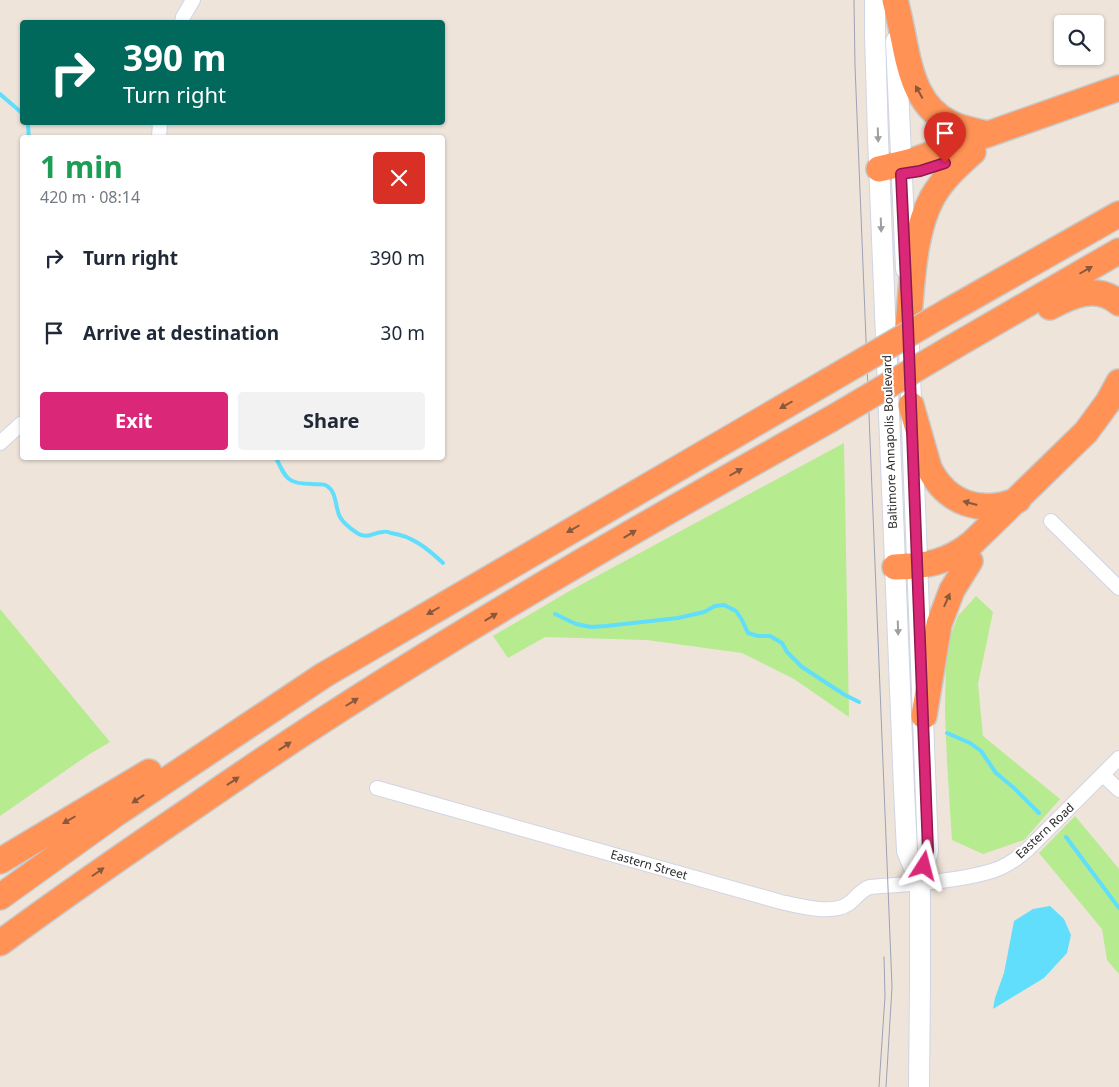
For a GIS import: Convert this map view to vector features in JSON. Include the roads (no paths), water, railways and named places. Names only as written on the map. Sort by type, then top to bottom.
[{"type":"highway","points":[[895,0],[909,66],[915,84],[923,99],[932,110],[951,123],[966,129],[980,143]]},
{"type":"highway","points":[[908,326],[920,232],[927,208],[944,180],[980,143],[1119,88]]},
{"type":"highway","points":[[890,171],[1094,109],[1119,106]]},
{"type":"highway","points":[[992,286],[1073,225],[1119,197]]},
{"type":"highway","points":[[0,861],[131,784],[211,732],[324,675],[950,310],[1119,214]]},
{"type":"highway","points":[[0,943],[58,900],[246,772],[429,654],[693,496],[1119,251]]},
{"type":"highway","points":[[953,347],[1021,323],[1062,301],[1080,294],[1101,293],[1119,303]]},
{"type":"highway","points":[[906,572],[941,562],[972,544],[1086,432],[1108,402],[1119,382]]},
{"type":"highway","points":[[911,405],[929,468],[946,491],[963,502],[981,506],[1000,505],[1018,500]]},
{"type":"highway","points":[[906,572],[945,573],[970,562],[1081,457],[1098,438],[1119,408]]},
{"type":"highway","points":[[924,716],[939,624],[952,590],[970,562]]},
{"type":"highway","points":[[0,897],[117,814],[324,675]]},
{"type":"highway","points":[[0,948],[58,900]]},
{"type":"main road","name":"Baltimore Annapolis Boulevard","points":[[875,0],[875,34],[908,326],[911,405],[906,572],[907,851],[920,882]]},
{"type":"main road","name":"Baltimore Annapolis Boulevard","points":[[895,0],[890,171],[906,572],[924,716],[928,851],[920,882],[919,1087]]},
{"type":"street","points":[[183,20],[193,0]]},
{"type":"street","points":[[0,443],[20,425]]},
{"type":"street","points":[[1051,521],[1119,588]]},
{"type":"street","points":[[1119,758],[1103,774],[1119,790]]},
{"type":"street","name":"Eastern Road","points":[[920,882],[952,879],[992,871],[1014,860],[1046,832],[1103,774]]},
{"type":"street","name":"Eastern Street","points":[[377,788],[798,905],[834,909],[847,905],[866,888],[920,882]]},
{"type":"water","points":[[1050,906],[1064,919],[1071,935],[1067,953],[1044,978],[993,1009],[1004,973],[1014,921],[1033,909]]},
{"type":"waterway","points":[[0,94],[20,111]]},
{"type":"waterway","points":[[28,125],[29,135]]},
{"type":"waterway","points":[[277,460],[282,471],[289,479],[298,483],[327,486],[333,492],[340,517],[357,533],[368,536],[386,532],[406,537],[425,548],[443,563]]},
{"type":"waterway","points":[[555,614],[576,624],[591,627],[678,618],[724,605],[736,611],[748,633],[758,636],[770,636],[782,643],[787,652],[802,667],[859,702]]},
{"type":"waterway","points":[[947,733],[970,743],[981,751],[996,773],[1039,813]]},
{"type":"waterway","points":[[1066,837],[1119,908]]},
{"type":"tram line","points":[[854,0],[855,66],[892,987],[886,1087]]},
{"type":"tram line","points":[[879,1087],[885,996],[884,957]]}]
